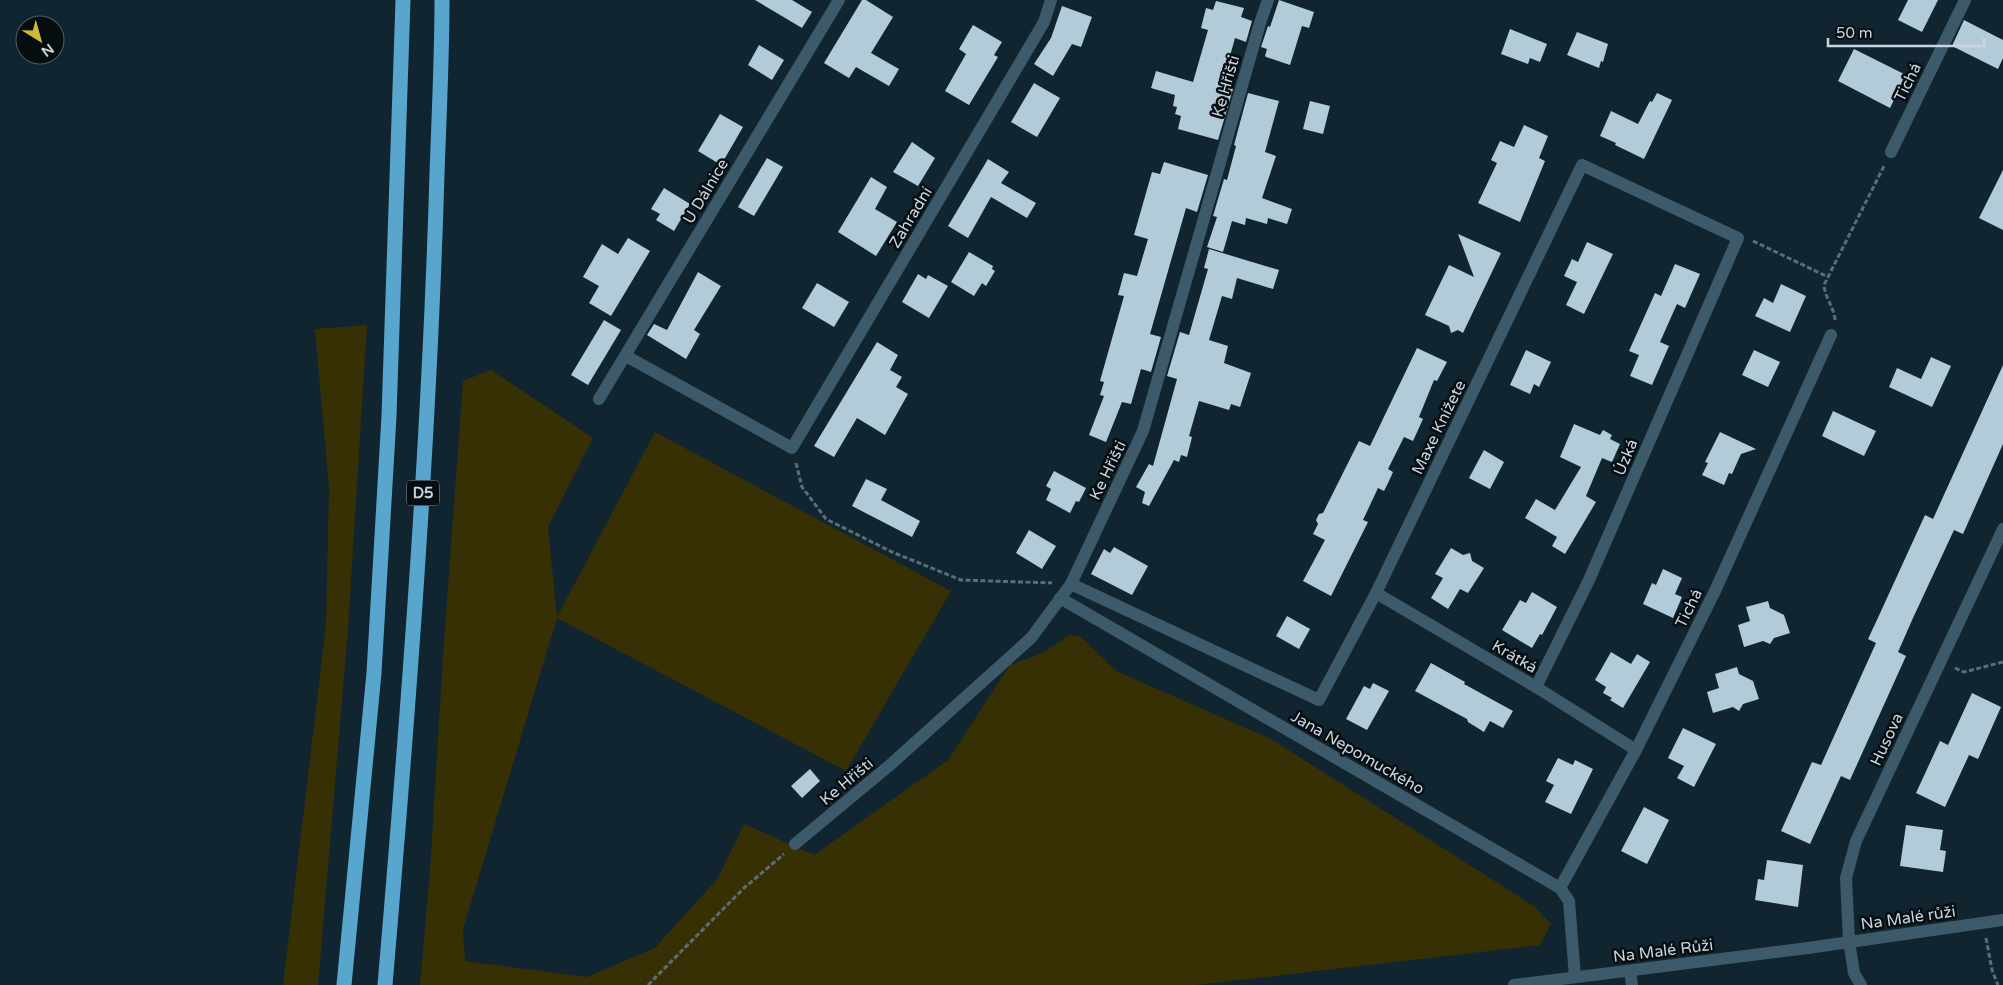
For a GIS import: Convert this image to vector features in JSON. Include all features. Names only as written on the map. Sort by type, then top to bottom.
[{"type":"highway","name":"D5","points":[[344,985],[374,673],[389,416],[403,0]]},
{"type":"highway","name":"D5","points":[[385,985],[408,711],[428,409],[433,319],[442,0]]},
{"type":"street","name":"U Dálnice","points":[[599,399],[839,0]]},
{"type":"street","name":"Zahradní","points":[[792,448],[1044,22],[1051,0]]},
{"type":"street","name":"Ke Hřišti","points":[[795,844],[890,765],[1031,638],[1071,584],[1144,431],[1268,0]]},
{"type":"street","name":"Tichá","points":[[1891,152],[1965,0]]},
{"type":"street","name":"Maxe Knížete","points":[[1320,700],[1376,593],[1582,165],[1738,238]]},
{"type":"street","name":"Úzká","points":[[1536,687],[1589,580],[1738,238]]},
{"type":"street","name":"Tichá","points":[[1560,888],[1636,750],[1715,591],[1831,335]]},
{"type":"street","points":[[626,356],[792,448]]},
{"type":"street","name":"Husova","points":[[1861,985],[1854,973],[1849,942],[1846,878],[1856,841],[2003,529]]},
{"type":"street","name":"Jana Nepomuckého","points":[[1071,584],[1320,700]]},
{"type":"street","name":"Krátká","points":[[1376,593],[1536,687],[1636,750]]},
{"type":"street","name":"Jana Nepomuckého","points":[[1060,598],[1560,888]]},
{"type":"street","points":[[1560,888],[1569,900],[1575,977]]},
{"type":"street","name":"Na Malé růži","points":[[1817,947],[2003,920]]},
{"type":"street","name":"Na Malé Růži","points":[[1514,985],[1817,947]]},
{"type":"street","points":[[1630,971],[1632,985]]},
{"type":"path","points":[[1831,335],[1835,324],[1835,313],[1824,293],[1824,285],[1891,152]]},
{"type":"path","points":[[1738,238],[1755,241],[1828,277]]},
{"type":"path","points":[[792,448],[802,487],[826,519],[884,548],[961,580],[1071,584]]},
{"type":"path","points":[[1940,662],[1964,672],[2003,662]]},
{"type":"path","points":[[648,985],[744,888],[795,844]]},
{"type":"path","points":[[1983,923],[1992,970],[1998,985]]},
{"type":"shaded area","points":[[367,325],[348,629],[318,985],[283,985],[326,625],[329,488],[315,329]]},
{"type":"shaded area","points":[[491,370],[593,438],[548,527],[557,617],[655,432],[951,591],[846,771],[557,618],[463,929],[465,961],[587,977],[655,948],[718,878],[744,824],[814,855],[948,760],[1010,665],[1044,652],[1069,635],[1080,636],[1116,671],[1271,739],[1534,906],[1551,924],[1540,945],[1196,985],[420,985],[430,871],[463,381]]},
{"type":"building","points":[[755,0],[792,0],[812,12],[802,28]]},
{"type":"building","points":[[862,0],[866,0],[893,17],[871,53],[899,69],[889,86],[856,67],[849,78],[824,63]]},
{"type":"building","points":[[1279,0],[1314,12],[1309,28],[1302,26],[1290,65],[1266,57],[1267,49],[1261,47]]},
{"type":"building","points":[[1908,0],[1938,0],[1922,32],[1898,20]]},
{"type":"building","points":[[1216,1],[1244,8],[1241,17],[1252,21],[1246,42],[1235,38],[1222,85],[1233,89],[1218,140],[1178,129],[1181,116],[1175,114],[1177,107],[1173,106],[1175,95],[1151,88],[1156,71],[1193,82],[1208,30],[1201,28],[1206,8],[1213,10]]},
{"type":"building","points":[[1062,6],[1092,17],[1081,47],[1072,44],[1053,76],[1034,64],[1051,38]]},
{"type":"building","points":[[1964,20],[2003,40],[2003,58],[1998,69],[1952,46]]},
{"type":"building","points":[[973,25],[1002,42],[994,55],[998,57],[969,105],[945,91],[966,54],[959,49]]},
{"type":"building","points":[[1510,29],[1547,44],[1540,62],[1530,58],[1528,64],[1501,54]]},
{"type":"building","points":[[1577,32],[1608,44],[1603,62],[1601,61],[1599,68],[1567,55]]},
{"type":"building","points":[[759,45],[784,60],[772,80],[748,65]]},
{"type":"building","points":[[1854,49],[1906,75],[1890,108],[1838,81]]},
{"type":"building","points":[[1034,83],[1060,98],[1037,137],[1011,122]]},
{"type":"building","points":[[1248,93],[1279,101],[1265,152],[1276,156],[1262,198],[1292,209],[1287,224],[1268,218],[1267,224],[1246,218],[1245,225],[1232,221],[1223,252],[1207,247],[1217,217],[1213,216],[1224,179],[1227,180]]},
{"type":"building","points":[[1657,93],[1672,100],[1644,159],[1600,136],[1611,111],[1638,124],[1650,101],[1652,102]]},
{"type":"building","points":[[1310,101],[1330,106],[1323,134],[1303,129]]},
{"type":"building","points":[[720,114],[743,127],[721,165],[698,151]]},
{"type":"building","points":[[1524,125],[1548,136],[1539,158],[1545,161],[1520,222],[1478,203],[1497,163],[1491,160],[1500,141],[1514,147]]},
{"type":"building","points":[[912,142],[935,158],[918,186],[893,172]]},
{"type":"building","points":[[767,158],[783,167],[754,216],[738,207]]},
{"type":"building","points":[[988,159],[1009,172],[1001,183],[1036,203],[1027,218],[991,197],[968,238],[948,226]]},
{"type":"building","points":[[1164,162],[1208,175],[1197,212],[1186,208],[1150,334],[1161,337],[1151,372],[1141,369],[1131,404],[1122,402],[1106,442],[1089,435],[1104,396],[1100,395],[1104,382],[1100,381],[1124,296],[1118,295],[1124,273],[1137,276],[1148,239],[1134,235],[1152,172],[1160,174]]},
{"type":"building","points":[[2003,170],[2003,230],[1979,218]]},
{"type":"building","points":[[871,177],[887,187],[875,209],[897,222],[876,256],[838,232]]},
{"type":"building","points":[[664,188],[690,204],[674,231],[656,220],[660,214],[651,209]]},
{"type":"building","points":[[1458,234],[1501,253],[1463,333],[1458,330],[1451,333],[1449,326],[1425,315],[1449,265],[1474,277]]},
{"type":"building","points":[[628,238],[650,251],[611,316],[589,303],[599,286],[583,277],[602,244],[618,254]]},
{"type":"building","points":[[1587,242],[1613,254],[1584,314],[1566,305],[1577,282],[1564,276],[1572,259],[1578,262]]},
{"type":"building","points":[[1209,249],[1279,270],[1273,289],[1237,278],[1232,299],[1222,296],[1209,340],[1228,346],[1224,363],[1251,373],[1240,407],[1231,404],[1229,410],[1199,401],[1189,436],[1192,437],[1187,457],[1181,455],[1179,462],[1174,460],[1149,506],[1142,503],[1145,492],[1136,487],[1149,464],[1153,466],[1177,379],[1167,376],[1180,332],[1189,335],[1208,269],[1204,268]]},
{"type":"building","points":[[969,252],[993,266],[992,269],[995,271],[986,286],[982,283],[974,296],[951,282]]},
{"type":"building","points":[[1675,264],[1700,274],[1685,308],[1677,304],[1660,342],[1669,346],[1652,385],[1630,376],[1639,355],[1629,351],[1655,293],[1661,296]]},
{"type":"building","points":[[698,272],[721,286],[694,330],[700,334],[686,359],[647,335],[654,324],[667,330]]},
{"type":"building","points":[[918,274],[926,279],[928,275],[948,286],[929,318],[902,302]]},
{"type":"building","points":[[817,283],[849,302],[834,327],[802,308]]},
{"type":"building","points":[[1781,284],[1806,296],[1790,332],[1755,316],[1764,298],[1773,303]]},
{"type":"building","points":[[604,320],[621,330],[588,385],[571,375]]},
{"type":"building","points":[[877,342],[898,355],[890,370],[902,377],[896,387],[908,394],[885,435],[857,418],[834,457],[814,446]]},
{"type":"building","points":[[1417,348],[1447,362],[1437,381],[1434,380],[1419,417],[1423,419],[1413,441],[1404,437],[1388,469],[1393,472],[1384,491],[1378,488],[1363,520],[1368,522],[1331,596],[1303,581],[1325,540],[1313,534],[1318,524],[1316,520],[1319,514],[1323,513],[1359,441],[1370,446]]},
{"type":"building","points":[[1526,350],[1551,362],[1539,387],[1534,384],[1530,394],[1510,385]]},
{"type":"building","points":[[1754,350],[1780,362],[1768,387],[1742,375]]},
{"type":"building","points":[[1931,357],[1951,366],[1932,407],[1889,387],[1897,368],[1921,379]]},
{"type":"building","points":[[2003,365],[2003,444],[1963,534],[1954,530],[1913,618],[1898,652],[1906,656],[1850,780],[1841,776],[1810,844],[1781,831],[1812,762],[1821,765],[1876,643],[1868,639],[1925,515],[1933,519]]},
{"type":"building","points":[[1833,411],[1876,431],[1864,456],[1822,436]]},
{"type":"building","points":[[1574,424],[1600,435],[1603,430],[1612,435],[1610,439],[1620,444],[1612,462],[1602,458],[1586,496],[1596,502],[1565,554],[1552,546],[1557,537],[1525,518],[1536,499],[1555,510],[1581,467],[1560,457]]},
{"type":"building","points":[[1720,432],[1756,449],[1741,454],[1732,474],[1729,473],[1724,485],[1702,475],[1708,463],[1705,462]]},
{"type":"building","points":[[1484,450],[1504,462],[1490,489],[1469,478]]},
{"type":"building","points":[[1054,471],[1086,488],[1079,502],[1076,501],[1070,513],[1046,500],[1051,489],[1046,486]]},
{"type":"building","points":[[866,479],[887,489],[881,500],[920,521],[912,537],[852,506]]},
{"type":"building","points":[[1029,530],[1056,546],[1042,569],[1016,553]]},
{"type":"building","points":[[1114,547],[1148,566],[1132,595],[1091,574],[1104,549],[1110,553]]},
{"type":"building","points":[[1451,548],[1463,555],[1470,553],[1472,561],[1484,568],[1468,593],[1460,589],[1448,609],[1431,598],[1443,578],[1435,574]]},
{"type":"building","points":[[1663,569],[1682,578],[1675,594],[1682,597],[1673,618],[1643,604],[1652,583],[1656,585]]},
{"type":"building","points":[[1532,592],[1557,607],[1542,635],[1540,634],[1532,648],[1502,630],[1520,600],[1526,603]]},
{"type":"building","points":[[1768,601],[1770,608],[1784,615],[1790,633],[1774,638],[1770,644],[1763,641],[1744,647],[1738,625],[1750,621],[1746,607]]},
{"type":"building","points":[[1287,616],[1310,629],[1299,649],[1276,636]]},
{"type":"building","points":[[1611,652],[1631,664],[1637,654],[1650,662],[1623,708],[1603,693],[1606,687],[1595,680]]},
{"type":"building","points":[[1431,663],[1513,711],[1503,728],[1490,721],[1484,732],[1468,722],[1467,719],[1415,691]]},
{"type":"building","points":[[1737,667],[1739,674],[1753,681],[1759,699],[1743,704],[1739,711],[1733,707],[1713,713],[1707,692],[1719,688],[1715,674]]},
{"type":"building","points":[[1373,683],[1389,691],[1367,730],[1346,719],[1364,686],[1370,689]]},
{"type":"building","points":[[1972,693],[2001,707],[1978,759],[1969,755],[1945,807],[1916,793],[1940,741],[1948,745]]},
{"type":"building","points":[[1683,728],[1716,744],[1694,787],[1677,778],[1684,766],[1668,758]]},
{"type":"building","points":[[1558,758],[1573,765],[1575,760],[1593,769],[1571,814],[1545,802],[1554,785],[1546,781]]},
{"type":"building","points":[[810,769],[820,781],[802,798],[791,786]]},
{"type":"building","points":[[1644,807],[1669,820],[1647,864],[1621,851]]},
{"type":"building","points":[[1906,825],[1943,830],[1940,850],[1946,851],[1943,872],[1900,866]]},
{"type":"building","points":[[1767,860],[1803,865],[1798,907],[1755,900],[1758,879],[1764,880]]}]
